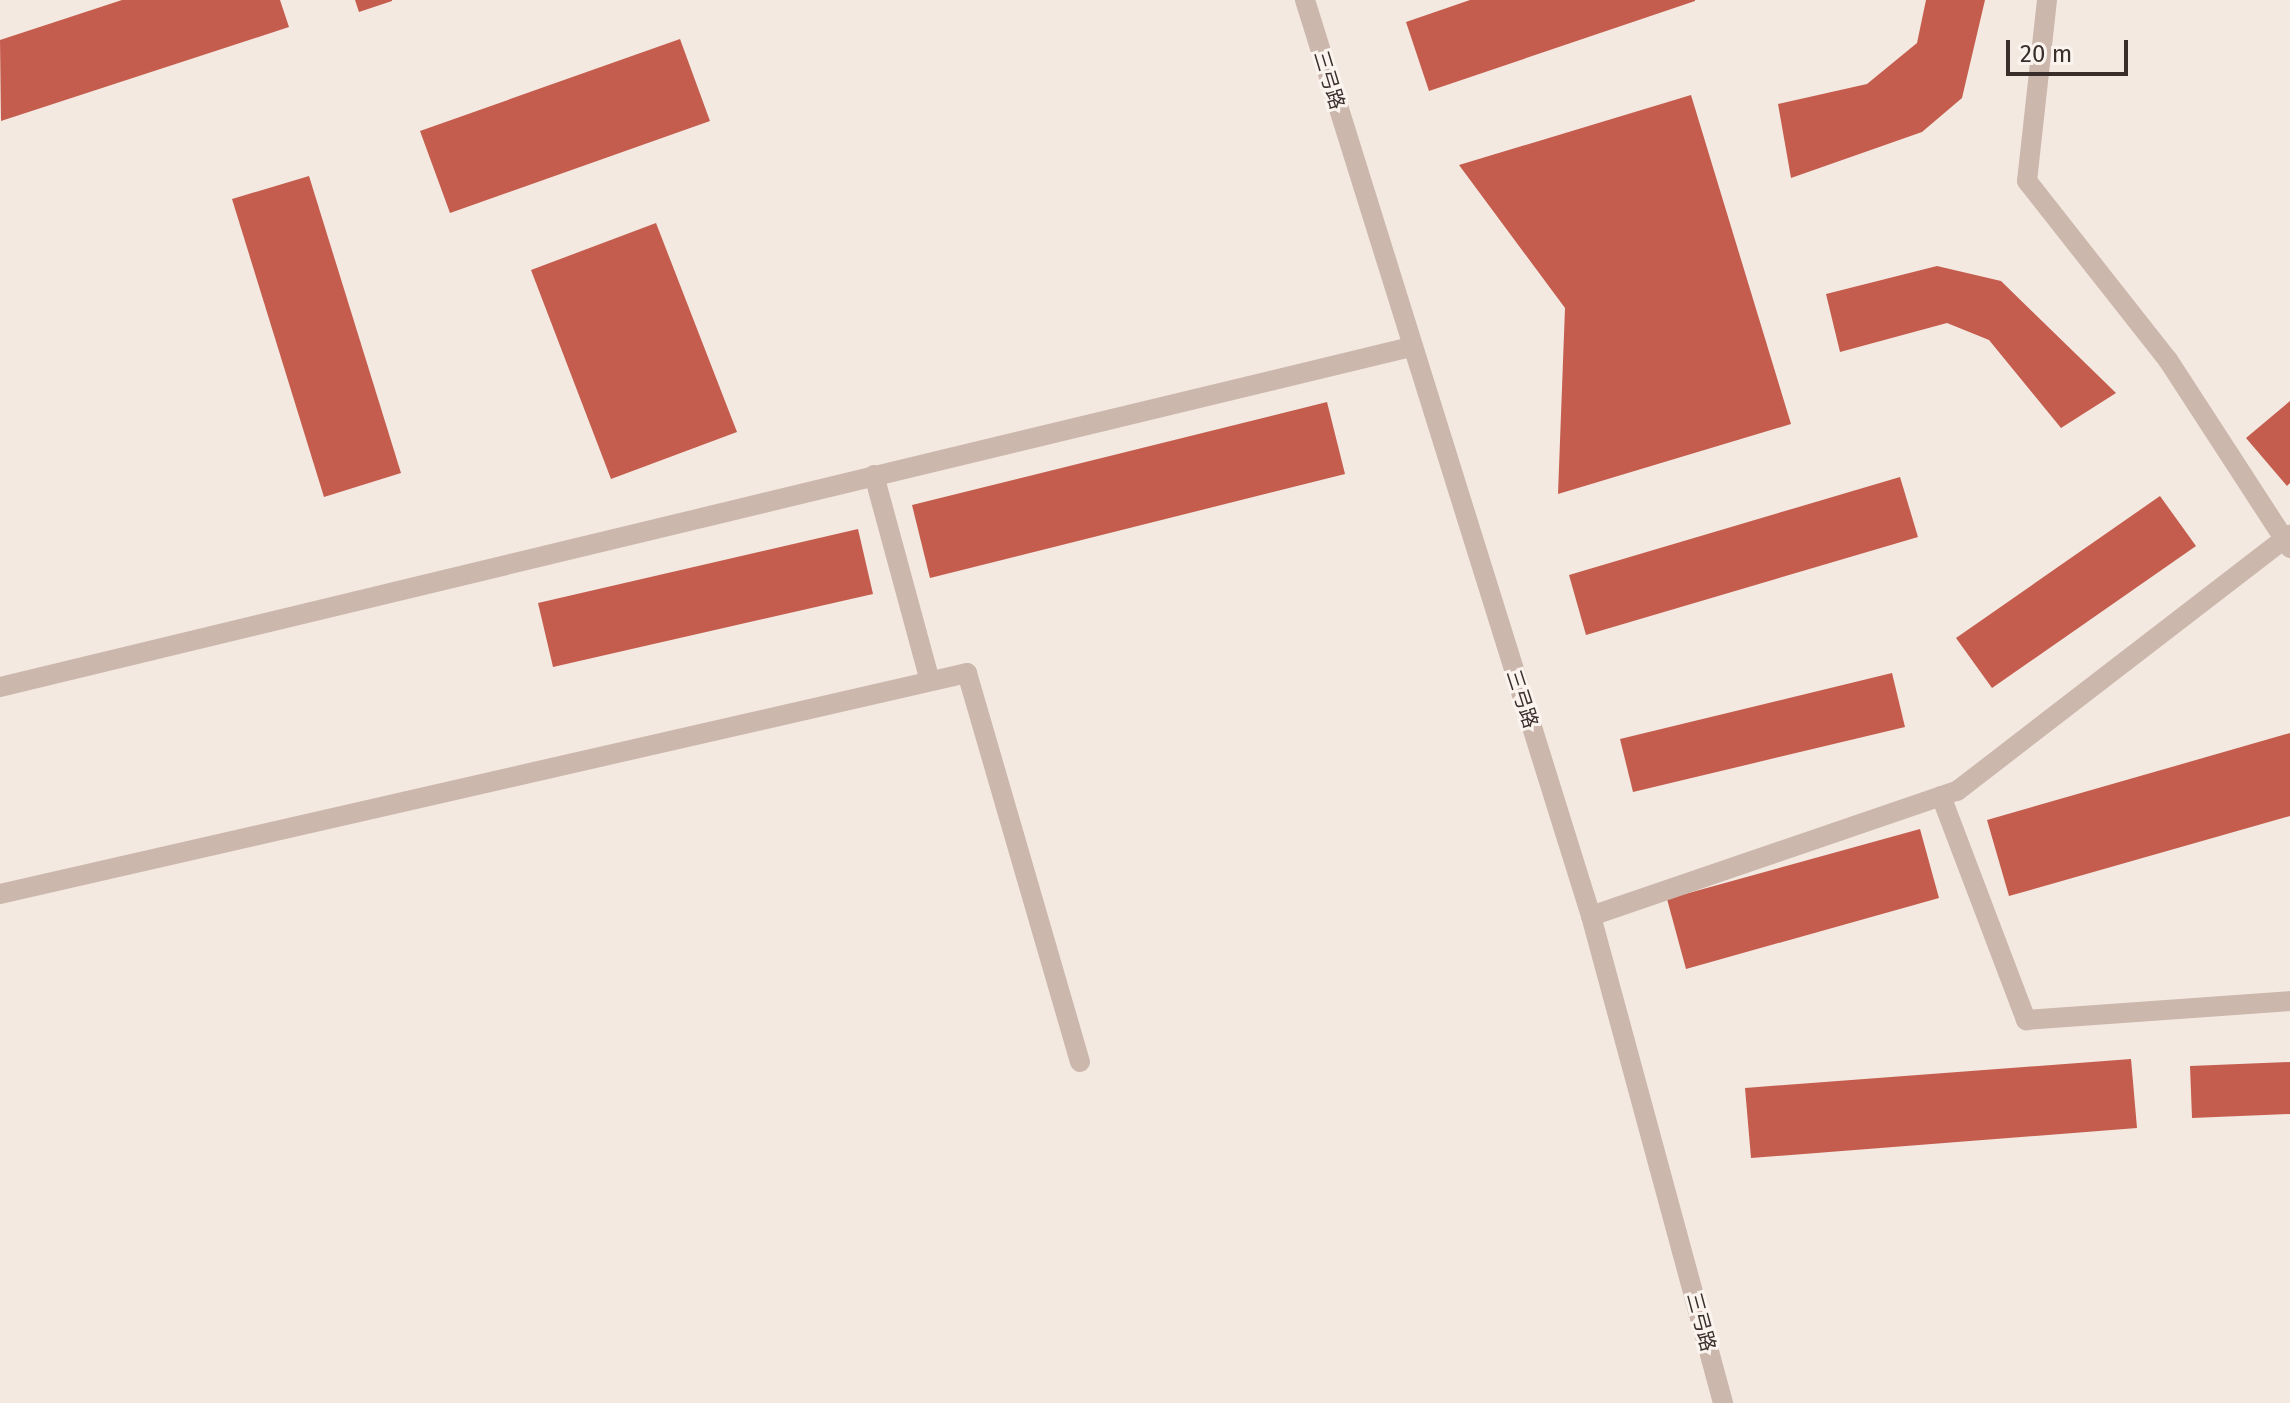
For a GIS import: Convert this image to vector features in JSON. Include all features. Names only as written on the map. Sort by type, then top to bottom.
[{"type":"street","name":"三弓路","points":[[1305,0],[1591,916],[1723,1403]]},
{"type":"street","points":[[1591,916],[1957,791],[2288,541],[2168,360],[2027,181],[2047,0]]},
{"type":"street","points":[[0,687],[1411,347]]},
{"type":"street","points":[[874,475],[930,681]]},
{"type":"street","points":[[0,894],[967,673],[1080,1062]]},
{"type":"street","points":[[1941,796],[2026,1020],[2290,1001]]},
{"type":"building","points":[[122,0],[280,0],[289,27],[1,121],[0,40]]},
{"type":"building","points":[[355,0],[392,0],[392,1],[359,12]]},
{"type":"building","points":[[1470,0],[1695,1],[1429,91],[1406,22]]},
{"type":"building","points":[[1926,0],[1985,0],[1962,98],[1922,132],[1791,178],[1778,104],[1867,84],[1917,43]]},
{"type":"building","points":[[680,39],[710,121],[450,213],[420,131]]},
{"type":"building","points":[[1691,95],[1791,424],[1558,494],[1565,308],[1459,165]]},
{"type":"building","points":[[309,176],[401,473],[324,497],[232,199]]},
{"type":"building","points":[[656,223],[737,432],[611,479],[531,270]]},
{"type":"building","points":[[1937,266],[2001,281],[2116,393],[2061,428],[1989,340],[1947,323],[1840,352],[1826,294]]},
{"type":"building","points":[[2290,401],[2290,483],[2287,486],[2246,438]]},
{"type":"building","points":[[1327,402],[1345,474],[930,578],[912,505]]},
{"type":"building","points":[[1900,477],[1918,537],[1586,635],[1569,575]]},
{"type":"building","points":[[2160,496],[2196,546],[1992,688],[1956,638]]},
{"type":"building","points":[[858,529],[873,594],[553,667],[538,603]]},
{"type":"building","points":[[1892,673],[1905,727],[1633,792],[1620,739]]},
{"type":"building","points":[[2290,733],[2290,816],[2009,896],[1987,820]]},
{"type":"building","points":[[1920,829],[1939,898],[1686,969],[1667,899]]},
{"type":"building","points":[[2131,1059],[2137,1128],[1751,1158],[1745,1088]]},
{"type":"building","points":[[2290,1062],[2290,1114],[2192,1118],[2190,1066]]}]
